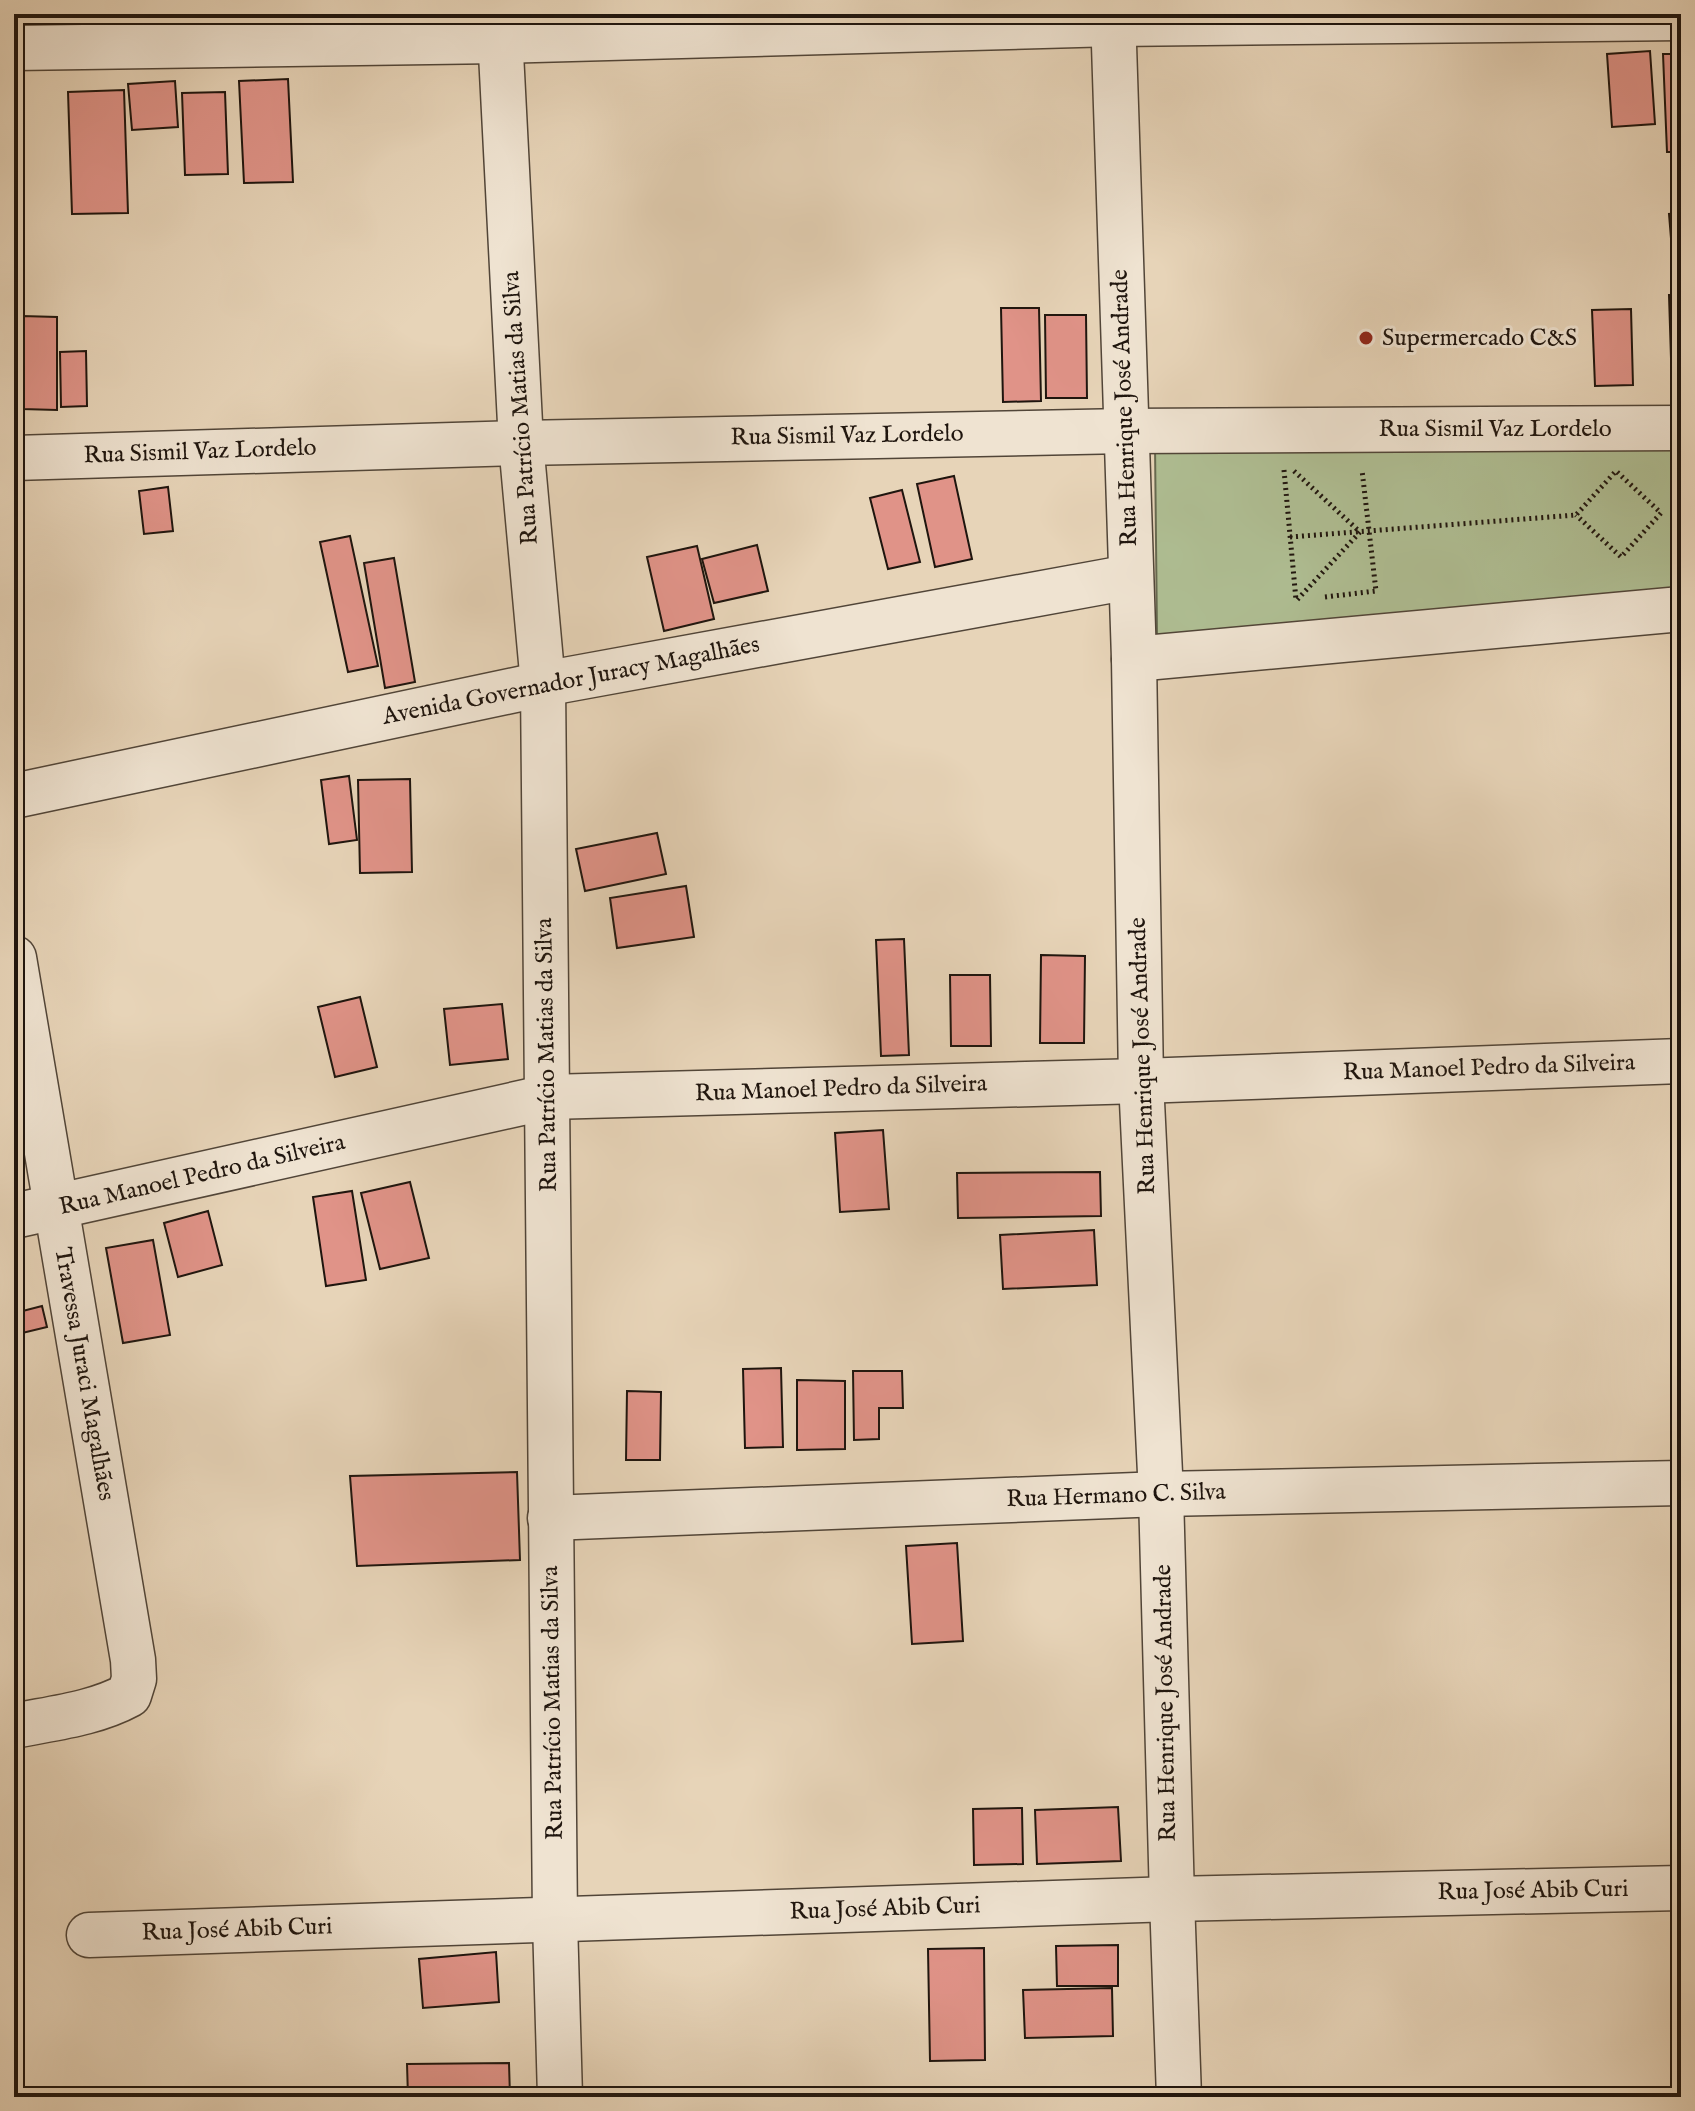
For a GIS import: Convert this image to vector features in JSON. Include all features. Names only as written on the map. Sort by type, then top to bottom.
[{"type":"street","points":[[14,48],[499,28],[1114,19],[1681,18]]},
{"type":"street","name":"Rua Henrique José Andrade","points":[[1114,19],[1134,659],[1141,1081],[1161,1494],[1179,2097]]},
{"type":"street","name":"Rua Patrício Matias da Silva","points":[[499,28],[521,443],[543,684],[550,1518],[560,2097]]},
{"type":"street","name":"Rua Sismil Vaz Lordelo","points":[[14,458],[521,443],[1126,431],[1681,428]]},
{"type":"street","name":"Avenida Governador Juracy Magalhães","points":[[14,796],[543,684],[1130,577]]},
{"type":"street","points":[[1134,659],[1681,609]]},
{"type":"street","name":"Travessa Juraci Magalhães","points":[[14,958],[35,1212],[133,1660],[134,1679],[129,1695],[98,1709],[14,1726]]},
{"type":"street","name":"Rua Manoel Pedro da Silveira","points":[[35,1212],[548,1097],[1141,1081],[1681,1061]]},
{"type":"street","name":"Rua Hermano C. Silva","points":[[550,1518],[1161,1494],[1681,1483]]},
{"type":"street","name":"Rua José Abib Curi","points":[[89,1935],[1172,1899],[1681,1888]]},
{"type":"path","points":[[1296,601],[1283,461],[1360,532]]},
{"type":"path","points":[[1323,598],[1376,591],[1362,469]]},
{"type":"path","points":[[1290,537],[1576,515],[1616,471],[1661,513],[1621,557],[1576,515]]},
{"type":"path","points":[[1296,601],[1360,532]]},
{"type":"path","points":[[1296,601],[1309,599]]},
{"type":"green space","points":[[1681,439],[1681,589],[1157,636],[1155,445]]},
{"type":"building","points":[[1650,51],[1655,124],[1612,127],[1607,54]]},
{"type":"building","points":[[1663,54],[1681,54],[1681,152],[1667,152]]},
{"type":"building","points":[[288,79],[293,182],[244,183],[239,81]]},
{"type":"building","points":[[175,81],[178,127],[132,130],[128,84]]},
{"type":"building","points":[[124,90],[128,213],[72,214],[68,92]]},
{"type":"building","points":[[225,92],[228,174],[185,175],[182,93]]},
{"type":"building","points":[[1681,213],[1681,262],[1673,263],[1669,214]]},
{"type":"building","points":[[1669,295],[1681,295],[1681,390],[1672,390]]},
{"type":"building","points":[[1001,308],[1039,308],[1041,401],[1003,402]]},
{"type":"building","points":[[1631,309],[1633,385],[1595,386],[1592,310]]},
{"type":"building","points":[[1045,315],[1086,315],[1087,398],[1046,398]]},
{"type":"building","points":[[22,316],[57,317],[57,410],[22,409]]},
{"type":"building","points":[[86,351],[87,406],[61,407],[60,352]]},
{"type":"building","points":[[954,476],[972,559],[935,567],[917,484]]},
{"type":"building","points":[[168,487],[173,531],[144,534],[139,491]]},
{"type":"building","points":[[902,490],[920,562],[888,569],[870,498]]},
{"type":"building","points":[[350,536],[378,666],[348,672],[320,542]]},
{"type":"building","points":[[757,545],[768,591],[714,603],[702,559]]},
{"type":"building","points":[[697,546],[714,619],[664,631],[647,557]]},
{"type":"building","points":[[394,558],[415,682],[385,688],[364,563]]},
{"type":"building","points":[[349,776],[357,840],[329,844],[321,780]]},
{"type":"building","points":[[410,779],[412,872],[360,873],[358,780]]},
{"type":"building","points":[[657,833],[666,874],[585,891],[576,849]]},
{"type":"building","points":[[686,886],[694,937],[617,948],[610,898]]},
{"type":"building","points":[[904,939],[909,1055],[881,1056],[876,940]]},
{"type":"building","points":[[1041,955],[1085,956],[1084,1043],[1040,1043]]},
{"type":"building","points":[[950,975],[990,975],[991,1046],[951,1046]]},
{"type":"building","points":[[360,997],[377,1067],[335,1077],[318,1007]]},
{"type":"building","points":[[502,1004],[508,1059],[450,1065],[444,1009]]},
{"type":"building","points":[[883,1130],[889,1209],[840,1212],[835,1133]]},
{"type":"building","points":[[1100,1172],[1101,1216],[958,1218],[957,1173]]},
{"type":"building","points":[[410,1182],[429,1258],[380,1269],[361,1193]]},
{"type":"building","points":[[352,1191],[366,1280],[326,1286],[313,1197]]},
{"type":"building","points":[[208,1211],[222,1265],[178,1277],[164,1223]]},
{"type":"building","points":[[1094,1230],[1097,1285],[1003,1289],[1000,1235]]},
{"type":"building","points":[[153,1240],[170,1335],[123,1343],[106,1248]]},
{"type":"building","points":[[42,1306],[47,1327],[14,1335],[14,1307],[15,1313]]},
{"type":"building","points":[[781,1368],[783,1447],[745,1448],[743,1369]]},
{"type":"building","points":[[853,1371],[902,1371],[903,1408],[879,1408],[879,1439],[854,1440]]},
{"type":"building","points":[[797,1380],[845,1381],[845,1449],[797,1450]]},
{"type":"building","points":[[627,1391],[661,1392],[660,1460],[626,1460]]},
{"type":"building","points":[[517,1472],[520,1560],[357,1566],[350,1476]]},
{"type":"building","points":[[957,1543],[963,1641],[912,1644],[906,1546]]},
{"type":"building","points":[[1118,1807],[1121,1861],[1037,1864],[1035,1810]]},
{"type":"building","points":[[1022,1808],[1023,1864],[974,1865],[973,1809]]},
{"type":"building","points":[[1118,1945],[1118,1986],[1057,1986],[1056,1946]]},
{"type":"building","points":[[984,1948],[985,2060],[930,2061],[928,1949]]},
{"type":"building","points":[[496,1952],[499,2002],[423,2008],[419,1959]]},
{"type":"building","points":[[1112,1988],[1113,2036],[1025,2038],[1023,1990]]},
{"type":"building","points":[[509,2063],[510,2097],[408,2097],[407,2064]]},
{"type":"place","name":"Supermercado C&S","points":[[1366,338]]}]
